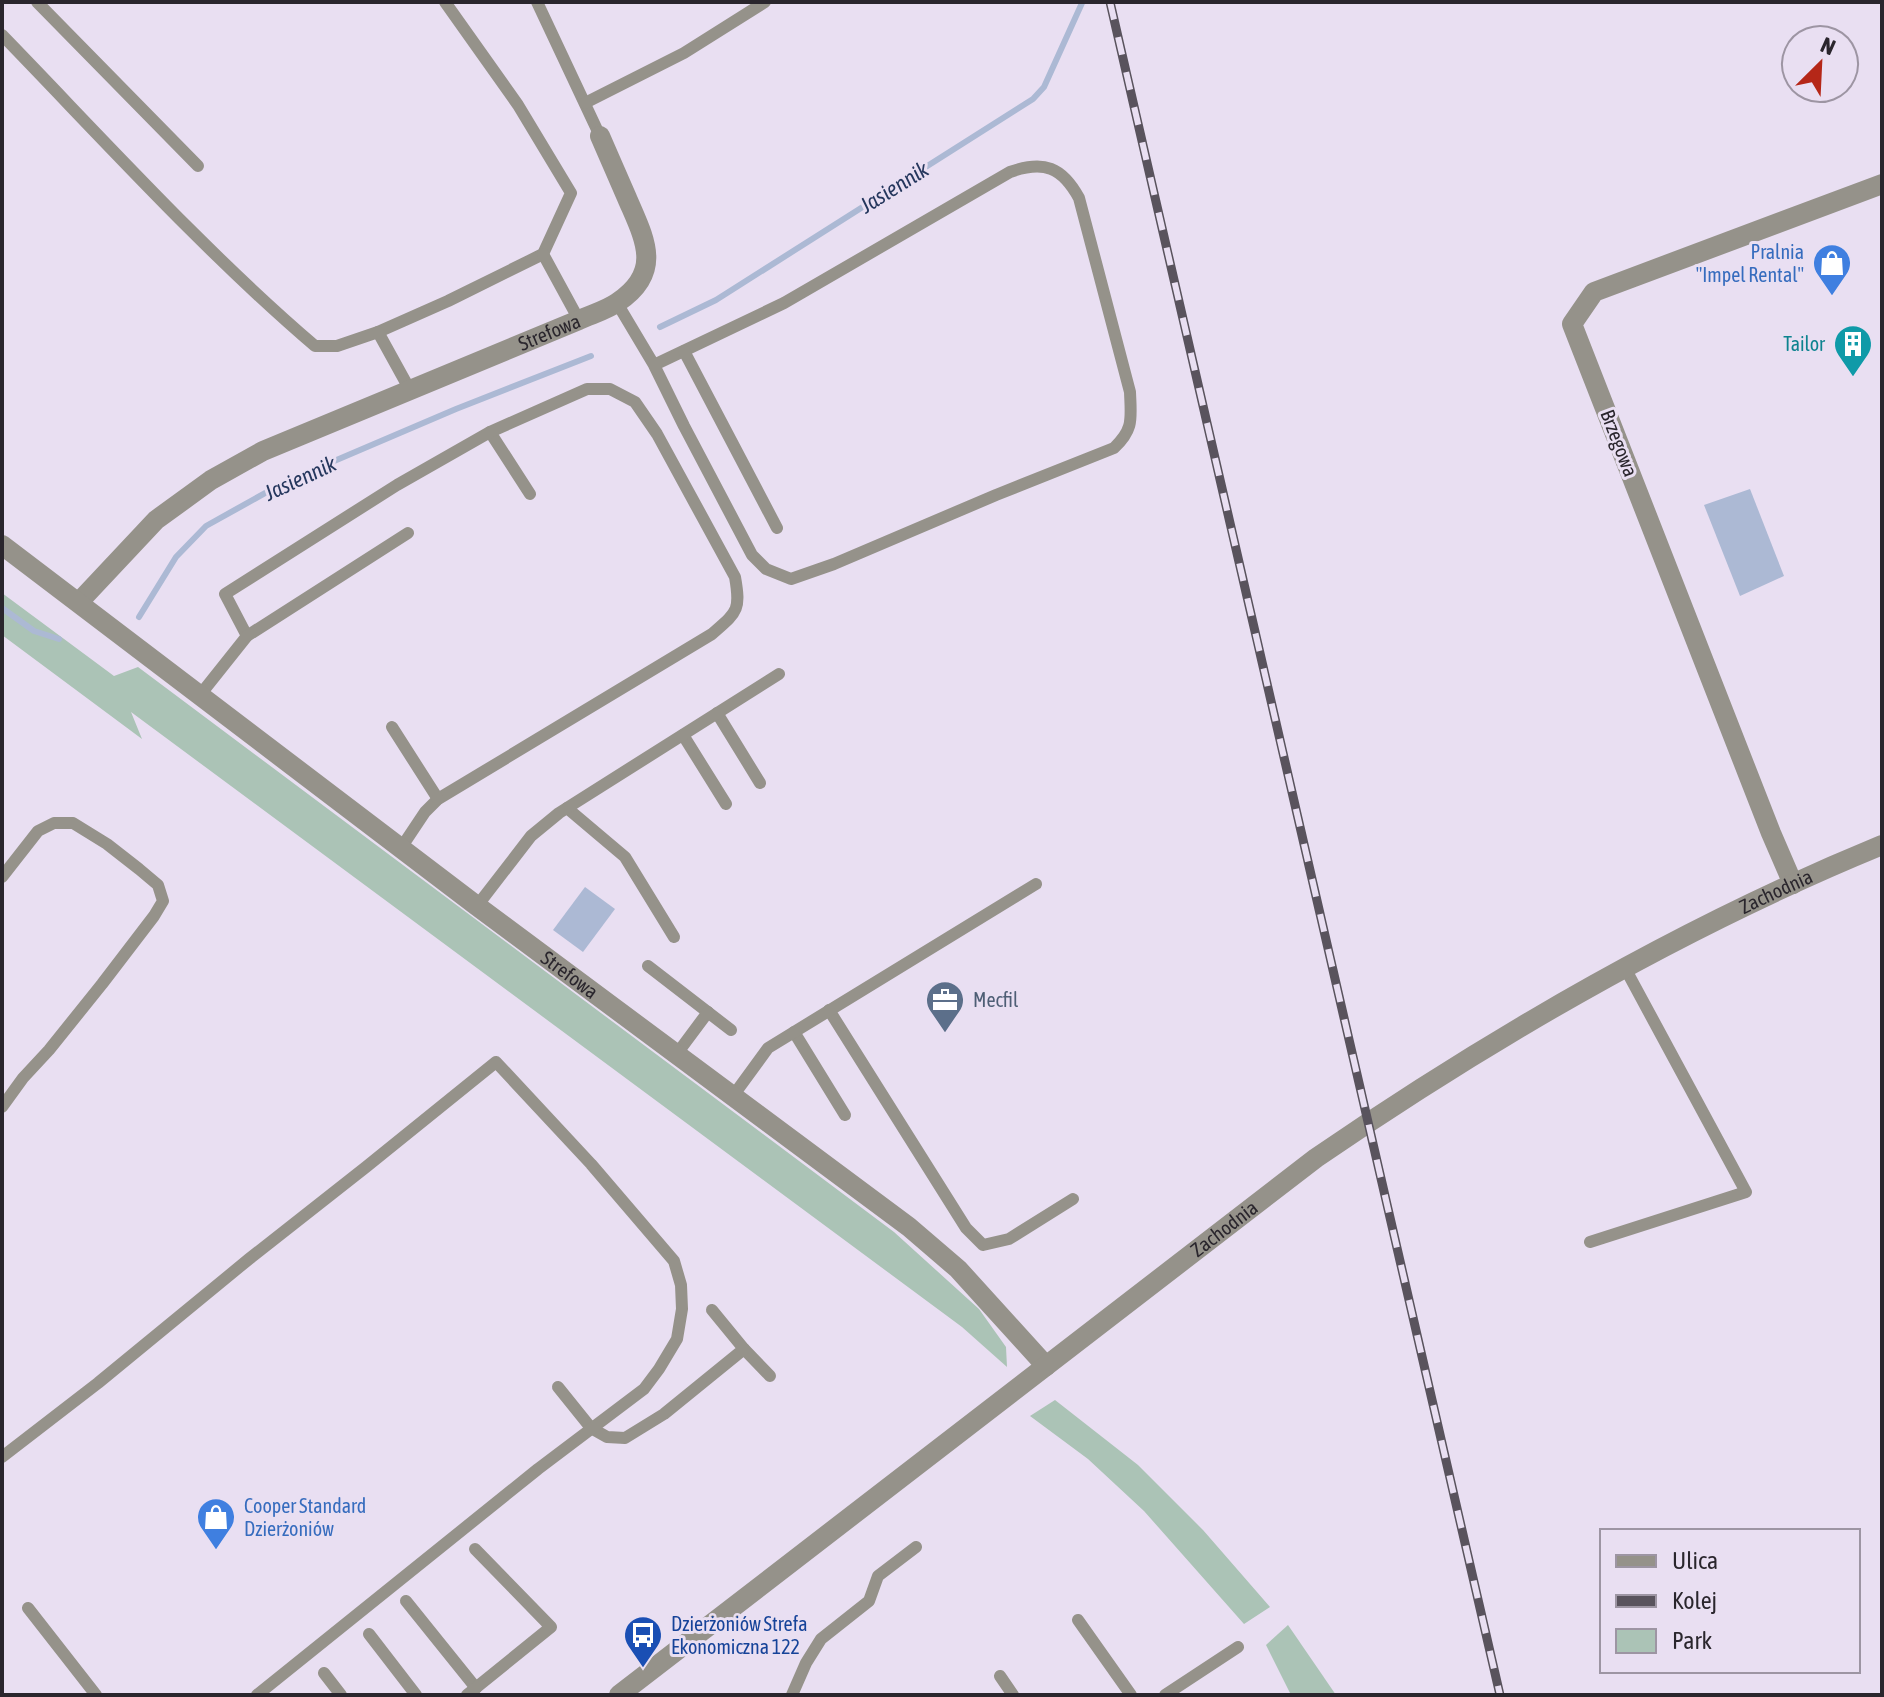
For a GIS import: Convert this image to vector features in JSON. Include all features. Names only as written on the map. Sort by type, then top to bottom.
[{"type":"street","name":"Strefowa","points":[[79,602],[156,520],[211,480],[263,451],[617,303],[640,281],[646,266],[646,242],[600,136]]},
{"type":"street","name":"Brzegowa","points":[[1793,884],[1572,324],[1594,292],[1882,184]]},
{"type":"street","name":"Strefowa","points":[[2,545],[477,906],[909,1227],[958,1269],[1046,1366]]},
{"type":"street","name":"Zachodnia","points":[[619,1695],[1316,1158],[1483,1048],[1625,968],[1793,884],[1882,845]]},
{"type":"lane","points":[[37,2],[198,166]]},
{"type":"lane","points":[[2,35],[283,319],[315,346],[337,346],[378,332],[448,301],[543,254],[571,193],[518,105],[445,2]]},
{"type":"lane","points":[[537,2],[600,136]]},
{"type":"lane","points":[[585,103],[684,53],[765,2]]},
{"type":"lane","points":[[617,303],[654,365],[752,555],[766,569],[791,579],[1114,448],[1126,436],[1132,422],[1130,392],[1079,198],[1071,183],[1058,170],[1042,166],[1026,166],[1010,172],[784,303],[654,365]]},
{"type":"lane","points":[[543,254],[579,320]]},
{"type":"lane","points":[[378,332],[410,390]]},
{"type":"lane","points":[[684,351],[777,528]]},
{"type":"lane","points":[[247,636],[225,594],[397,485],[490,432],[587,389],[610,389],[635,402],[657,434],[735,577],[739,600],[733,615],[712,634],[438,799],[425,812],[401,848]]},
{"type":"lane","points":[[490,432],[530,494]]},
{"type":"lane","points":[[200,695],[247,636],[408,533]]},
{"type":"lane","points":[[477,906],[531,836],[567,808],[779,674]]},
{"type":"lane","points":[[717,713],[760,783]]},
{"type":"lane","points":[[392,727],[438,799]]},
{"type":"lane","points":[[683,735],[726,804]]},
{"type":"lane","points":[[567,808],[625,857],[674,937]]},
{"type":"lane","points":[[2,877],[38,831],[54,823],[73,823],[107,844],[158,885],[163,901],[102,984],[2,1107]]},
{"type":"lane","points":[[733,1096],[768,1048],[1036,884]]},
{"type":"lane","points":[[648,966],[731,1030]]},
{"type":"lane","points":[[1590,1242],[1746,1192],[1625,968]]},
{"type":"lane","points":[[829,1010],[966,1228],[983,1245],[1009,1239],[1073,1199]]},
{"type":"lane","points":[[676,1055],[708,1012]]},
{"type":"lane","points":[[794,1032],[845,1115]]},
{"type":"lane","points":[[2,1457],[496,1062],[591,1164],[674,1261],[681,1285],[682,1309],[677,1339],[644,1389],[520,1482],[257,1695]]},
{"type":"lane","points":[[712,1310],[770,1376]]},
{"type":"lane","points":[[558,1387],[591,1428],[607,1437],[625,1438],[664,1414],[744,1349]]},
{"type":"lane","points":[[792,1695],[821,1639],[869,1601],[878,1576],[916,1547]]},
{"type":"lane","points":[[406,1601],[471,1692],[551,1627],[475,1549]]},
{"type":"lane","points":[[28,1608],[96,1695]]},
{"type":"lane","points":[[1078,1620],[1131,1695]]},
{"type":"lane","points":[[369,1634],[416,1695]]},
{"type":"lane","points":[[1165,1695],[1238,1647]]},
{"type":"lane","points":[[324,1673],[341,1695]]},
{"type":"lane","points":[[1000,1676],[1013,1695]]},
{"type":"green space","points":[[2,593],[114,676],[138,667],[894,1232],[979,1309],[1006,1347],[1007,1367],[962,1327],[131,712],[142,739],[2,635]]},
{"type":"green space","points":[[1055,1400],[1138,1465],[1203,1530],[1270,1607],[1244,1624],[1144,1511],[1088,1459],[1030,1416]]},
{"type":"green space","points":[[1288,1625],[1336,1695],[1291,1695],[1266,1645]]},
{"type":"water","points":[[1750,489],[1784,576],[1740,596],[1704,505]]},
{"type":"water","points":[[585,887],[615,909],[583,952],[553,930]]},
{"type":"waterway","name":"Jasiennik","points":[[660,327],[716,300],[1033,99],[1044,87],[1082,3]]},
{"type":"waterway","name":"Jasiennik","points":[[139,617],[176,557],[206,526],[285,482],[591,356]]},
{"type":"waterway","name":"Jasiennik","points":[[2,608],[34,631],[59,639]]},
{"type":"railway","points":[[1110,2],[1500,1695]]},
{"type":"place","name":"Pralnia \"Impel Rental\"","points":[[1832,297]]},
{"type":"place","name":"Tailor","points":[[1853,378]]},
{"type":"place","name":"Mecfil","points":[[945,1034]]},
{"type":"place","name":"Cooper Standard Dzierżoniów","points":[[216,1551]]},
{"type":"place","name":"Dzierżoniów Strefa Ekonomiczna 122","points":[[643,1669]]}]
